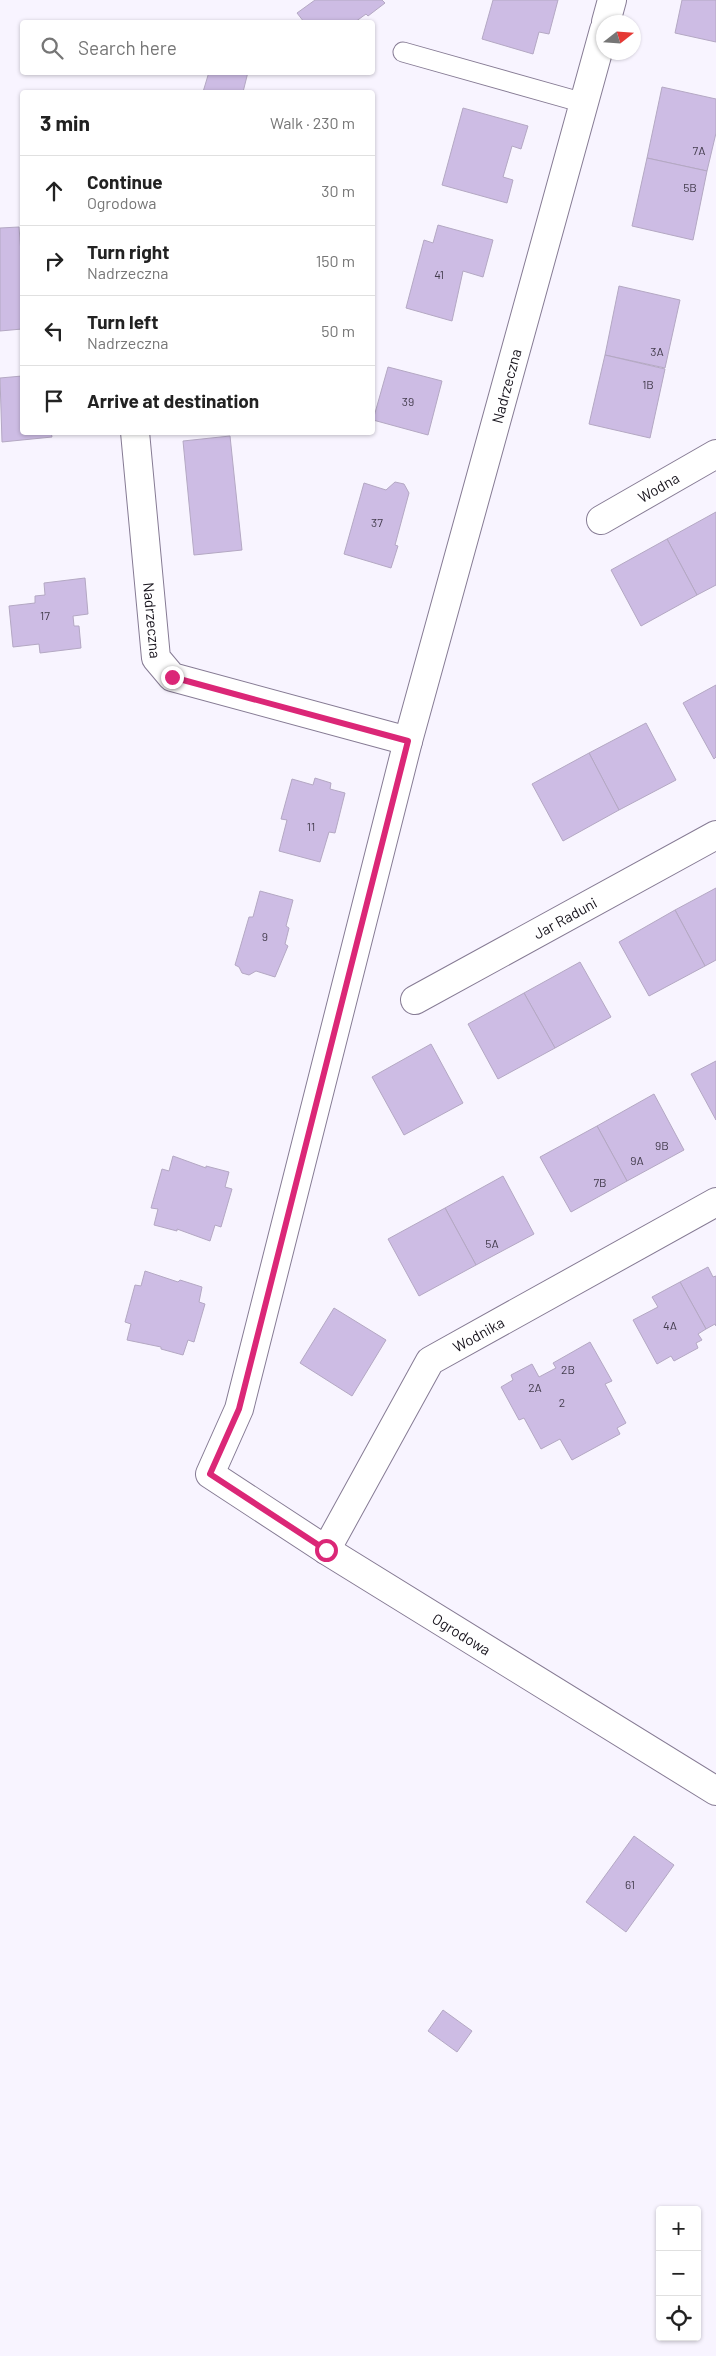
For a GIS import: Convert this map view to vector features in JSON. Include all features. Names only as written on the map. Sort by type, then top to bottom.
[{"type":"street","points":[[608,15],[612,0]]},
{"type":"street","name":"Nadrzeczna","points":[[210,1474],[239,1409],[408,741],[596,59]]},
{"type":"street","name":"Nadrzeczna","points":[[135,435],[156,658],[172,677],[408,741]]},
{"type":"street","name":"Wodna","points":[[601,520],[716,454]]},
{"type":"street","name":"Jar Raduni","points":[[415,1000],[716,835]]},
{"type":"street","name":"Wodnika","points":[[326,1550],[430,1361],[716,1202]]},
{"type":"street","name":"Ogrodowa","points":[[210,1474],[326,1550],[716,1791]]},
{"type":"lane","points":[[403,52],[584,103]]},
{"type":"building","points":[[315,0],[382,0],[385,3],[368,16],[366,14],[358,20],[302,20],[297,13]]},
{"type":"building","points":[[493,0],[558,0],[549,34],[539,32],[533,54],[482,39]]},
{"type":"building","points":[[682,0],[716,0],[716,42],[675,33]]},
{"type":"building","points":[[208,75],[247,75],[244,90],[204,90]]},
{"type":"building","points":[[662,87],[716,99],[716,133],[707,171],[647,158]]},
{"type":"building","points":[[463,108],[528,126],[521,149],[512,146],[503,177],[513,180],[507,203],[442,185]]},
{"type":"building","points":[[647,158],[707,171],[693,240],[632,226]]},
{"type":"building","points":[[438,225],[493,240],[483,277],[463,271],[452,321],[406,308],[424,240],[433,243]]},
{"type":"building","points":[[19,227],[20,329],[0,331],[0,228]]},
{"type":"building","points":[[619,286],[680,300],[665,368],[605,355]]},
{"type":"building","points":[[605,355],[665,369],[650,438],[589,424]]},
{"type":"building","points":[[388,367],[442,381],[428,435],[375,421],[375,413]]},
{"type":"building","points":[[20,376],[20,435],[52,435],[52,437],[2,442],[0,378]]},
{"type":"building","points":[[230,436],[242,550],[194,555],[183,441]]},
{"type":"building","points":[[395,482],[404,484],[409,493],[395,545],[398,546],[391,568],[344,554],[364,483],[386,490]]},
{"type":"building","points":[[716,512],[716,585],[697,595],[667,539]]},
{"type":"building","points":[[667,539],[697,595],[641,626],[611,570]]},
{"type":"building","points":[[85,578],[88,614],[73,616],[74,626],[79,626],[81,648],[40,653],[39,644],[13,647],[9,606],[35,603],[35,596],[45,595],[44,583]]},
{"type":"building","points":[[716,685],[716,757],[714,759],[683,703]]},
{"type":"building","points":[[646,723],[676,780],[619,810],[589,753]]},
{"type":"building","points":[[589,753],[619,810],[563,841],[532,784]]},
{"type":"building","points":[[315,778],[331,783],[330,789],[345,793],[335,833],[329,832],[320,862],[279,851],[287,820],[281,819],[292,779],[313,785]]},
{"type":"building","points":[[716,888],[716,960],[705,966],[675,910]]},
{"type":"building","points":[[260,891],[293,900],[286,926],[289,928],[285,944],[288,946],[275,977],[256,971],[249,975],[242,973],[239,967],[235,965],[249,917],[253,917]]},
{"type":"building","points":[[675,910],[705,966],[649,996],[619,942]]},
{"type":"building","points":[[580,962],[611,1017],[555,1048],[524,993]]},
{"type":"building","points":[[524,993],[555,1048],[498,1079],[468,1024]]},
{"type":"building","points":[[431,1044],[463,1103],[404,1135],[372,1077]]},
{"type":"building","points":[[716,1061],[716,1120],[691,1074]]},
{"type":"building","points":[[654,1094],[684,1150],[627,1181],[597,1126]]},
{"type":"building","points":[[597,1126],[627,1181],[571,1212],[540,1157]]},
{"type":"building","points":[[173,1156],[206,1168],[206,1166],[229,1172],[225,1187],[232,1189],[221,1227],[215,1225],[210,1241],[177,1229],[177,1231],[154,1225],[158,1209],[151,1208],[162,1169],[169,1171]]},
{"type":"building","points":[[503,1176],[534,1234],[476,1265],[445,1208]]},
{"type":"building","points":[[445,1208],[476,1265],[419,1296],[388,1239]]},
{"type":"building","points":[[708,1267],[713,1277],[716,1276],[716,1326],[715,1324],[706,1329],[680,1282]]},
{"type":"building","points":[[145,1271],[178,1282],[180,1280],[202,1287],[199,1302],[205,1304],[194,1342],[188,1340],[183,1355],[161,1349],[161,1347],[127,1340],[131,1324],[125,1322],[135,1285],[141,1286]]},
{"type":"building","points":[[680,1282],[706,1329],[698,1334],[702,1340],[696,1343],[698,1348],[674,1361],[671,1356],[657,1364],[633,1320],[658,1307],[652,1297]]},
{"type":"building","points":[[334,1308],[386,1340],[352,1396],[300,1363]]},
{"type":"building","points":[[590,1342],[612,1381],[605,1384],[626,1423],[617,1428],[620,1434],[572,1460],[560,1439],[541,1449],[524,1418],[519,1420],[501,1387],[513,1380],[511,1375],[532,1364],[539,1377],[556,1368],[553,1363]]},
{"type":"building","points":[[634,1836],[674,1865],[626,1932],[586,1902]]},
{"type":"building","points":[[443,2010],[472,2031],[457,2052],[428,2031]]},
{"type":"route","points":[[172,677],[408,741],[239,1409],[210,1474],[326,1550]]}]
